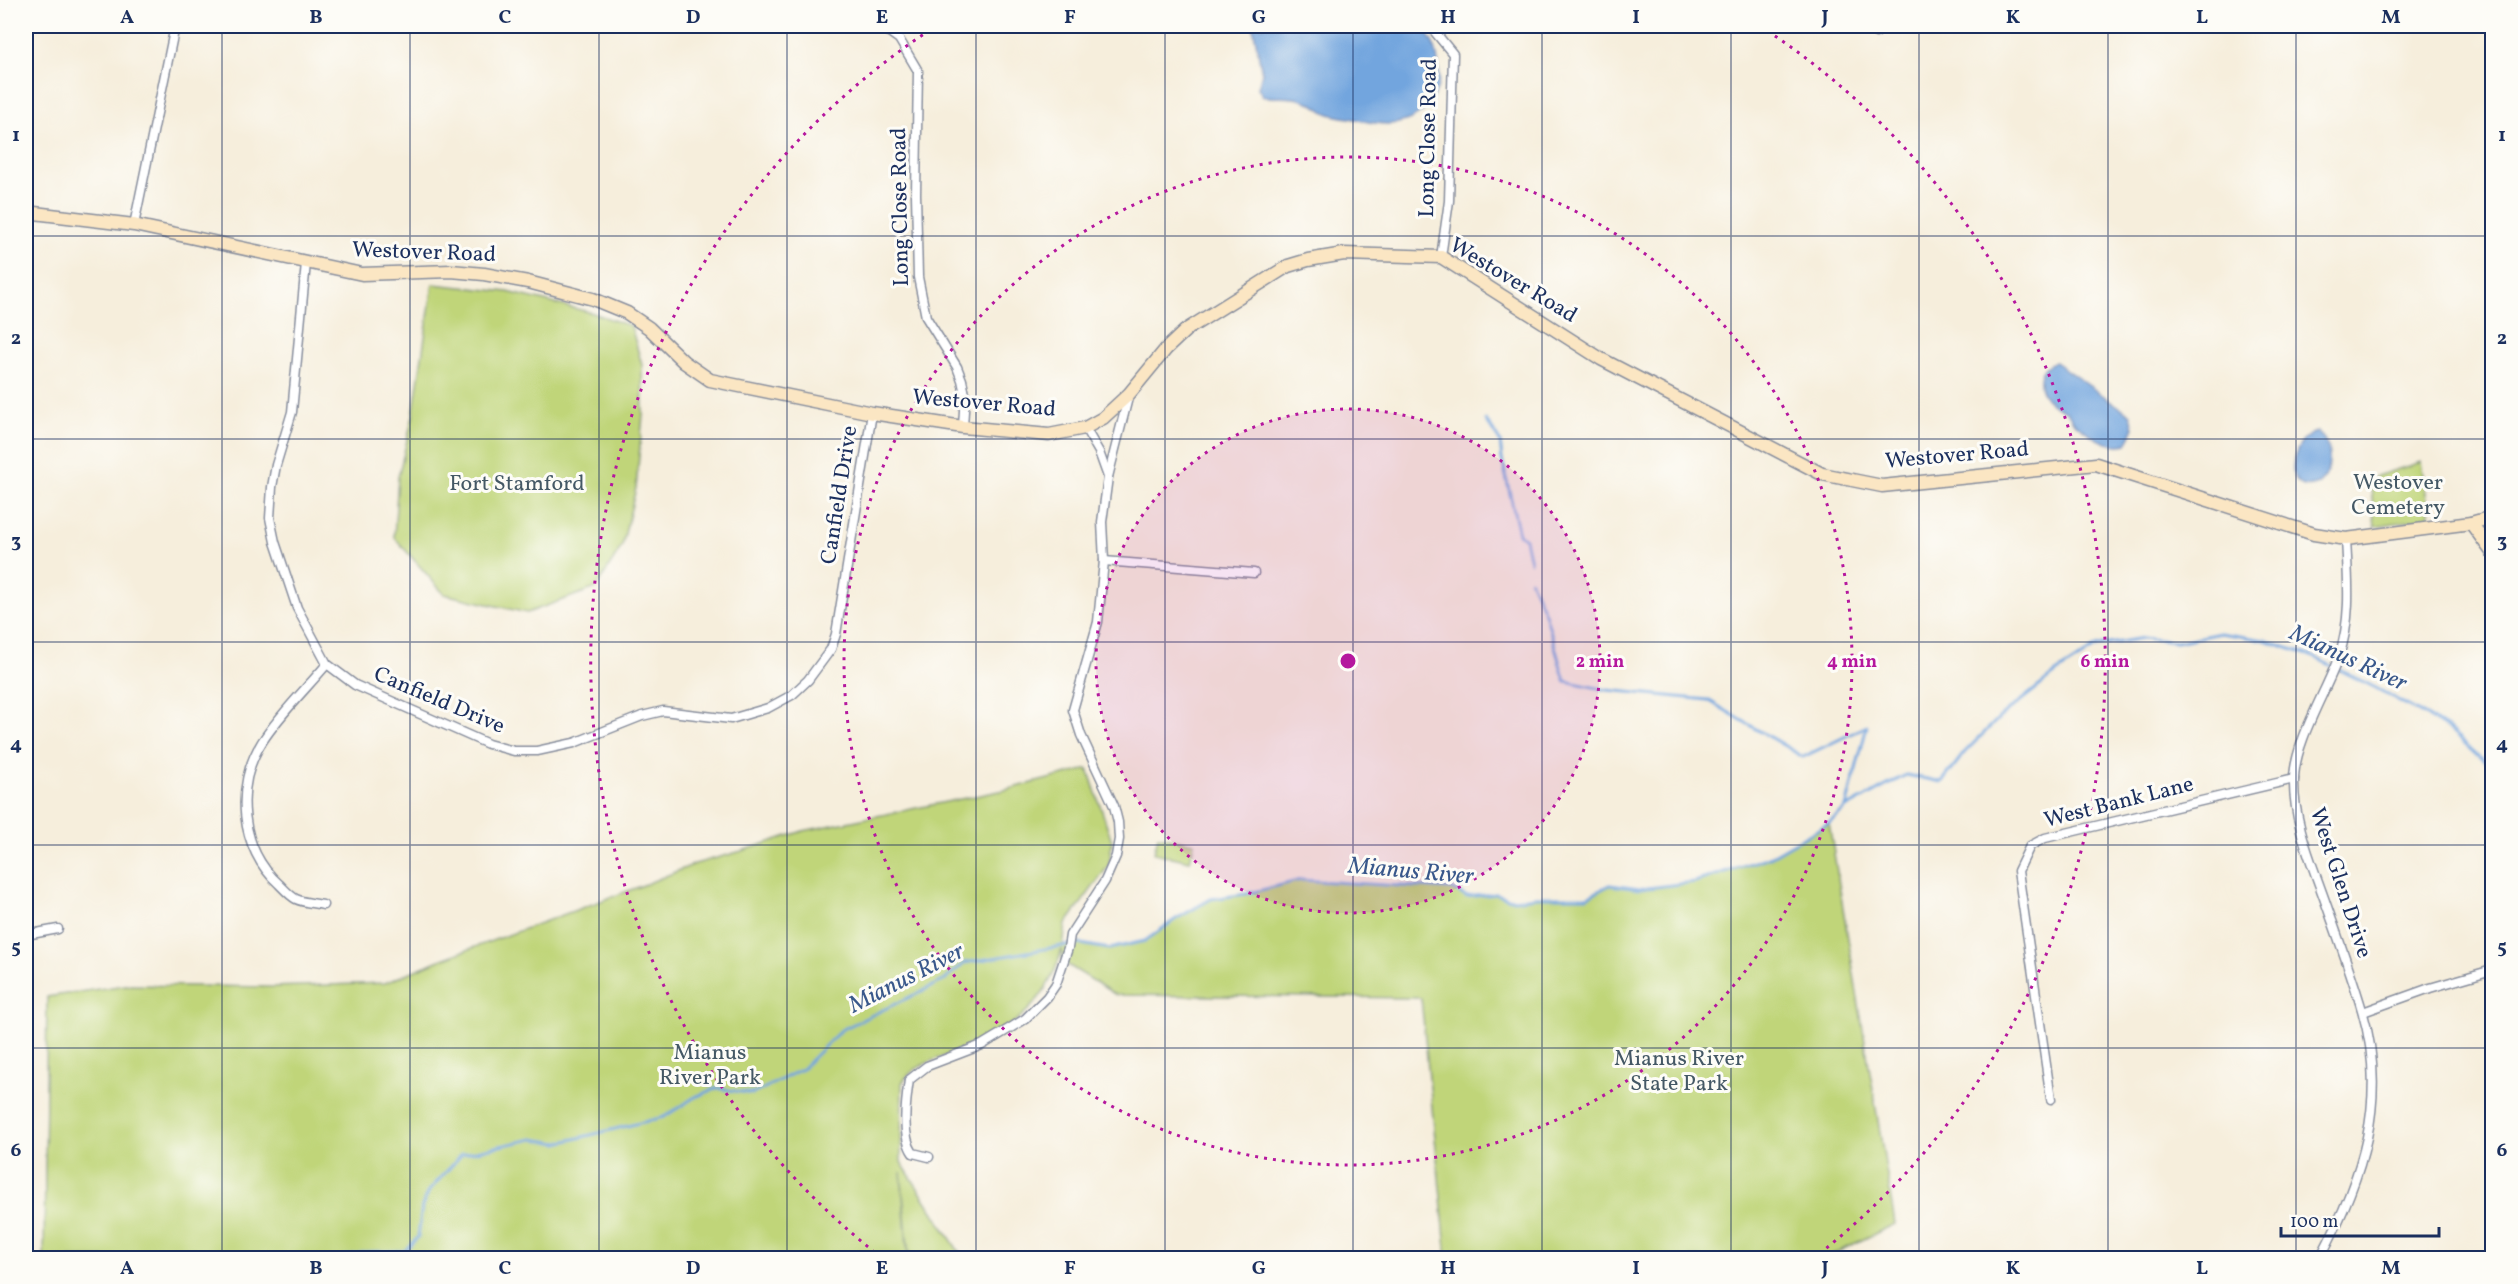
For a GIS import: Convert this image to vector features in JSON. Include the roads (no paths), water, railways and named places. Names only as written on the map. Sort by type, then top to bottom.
[{"type":"street","points":[[134,225],[175,26]]},
{"type":"street","name":"Long Close Road","points":[[881,26],[899,39],[918,70],[916,194],[918,277],[926,317],[957,367],[962,380],[965,394],[963,427]]},
{"type":"street","name":"Long Close Road","points":[[1430,26],[1453,54],[1449,201],[1441,257]]},
{"type":"street","points":[[1866,26],[1876,33]]},
{"type":"street","name":"Westover Road","points":[[26,212],[134,225],[362,274],[451,271],[484,274],[585,297],[627,313],[650,328],[684,362],[710,380],[872,413],[963,427],[1049,435],[1085,428],[1103,418],[1129,394],[1166,349],[1186,330],[1288,266],[1344,254],[1441,257],[1601,359],[1822,474],[1881,486],[2096,464],[2314,534],[2346,539],[2471,523],[2493,517]]},
{"type":"street","name":"Canfield Drive","points":[[306,263],[292,412],[276,465],[270,518],[275,542],[297,608],[327,664],[355,685],[488,744],[514,751],[553,749],[642,716],[663,711],[731,719],[768,708],[792,695],[808,680],[831,649],[836,634],[872,413]]},
{"type":"street","points":[[929,1157],[913,1154],[908,1142],[906,1102],[909,1080],[927,1066],[982,1045],[1025,1018],[1047,997],[1056,984],[1070,935],[1105,881],[1116,856],[1119,839],[1114,806],[1081,735],[1073,710],[1098,622],[1104,561],[1102,522],[1108,477],[1129,394]]},
{"type":"street","points":[[1085,428],[1099,452],[1108,477]]},
{"type":"street","points":[[2471,523],[2493,552]]},
{"type":"street","name":"West Glen Drive","points":[[2320,1258],[2340,1220],[2356,1182],[2367,1147],[2372,1101],[2372,1066],[2363,1012],[2297,816],[2294,779],[2298,753],[2340,654],[2349,608],[2346,539]]},
{"type":"street","points":[[1104,561],[1254,573]]},
{"type":"street","points":[[323,905],[296,899],[267,873],[250,840],[244,820],[244,803],[252,766],[262,742],[327,664]]},
{"type":"street","name":"West Bank Lane","points":[[2051,1099],[2018,871],[2030,846],[2045,838],[2294,779]]},
{"type":"street","points":[[26,935],[58,929]]},
{"type":"street","points":[[2363,1012],[2430,988],[2493,970]]},
{"type":"water","points":[[1253,26],[1419,26],[1433,43],[1437,56],[1439,79],[1436,91],[1429,105],[1418,115],[1400,123],[1390,124],[1332,115],[1309,102],[1298,99],[1263,96],[1258,88],[1262,73]]},
{"type":"water","points":[[2055,362],[2131,415],[2134,428],[2126,444],[2113,444],[2092,436],[2074,422],[2067,412],[2046,398],[2040,387],[2041,374],[2048,365]]},
{"type":"water","points":[[2317,432],[2329,451],[2329,465],[2319,484],[2307,486],[2298,483],[2294,475],[2295,455],[2300,444],[2308,436]]},
{"type":"waterway","points":[[1486,420],[1500,441],[1519,534],[1525,539],[1530,562]]},
{"type":"waterway","points":[[1530,580],[1545,613],[1565,681],[1607,690],[1708,700],[1803,757],[1867,726],[1846,808]]},
{"type":"waterway","name":"Mianus River","points":[[337,1258],[367,1252],[404,1251],[418,1237],[422,1206],[429,1191],[462,1154],[533,1139],[558,1143],[664,1117],[695,1097],[717,1088],[753,1094],[802,1069],[841,1030],[945,980],[964,963],[1062,946],[1081,944],[1109,949],[1145,941],[1176,919],[1211,899],[1246,894],[1301,880],[1452,889],[1466,897],[1496,894],[1514,900],[1535,897],[1587,897],[1610,885],[1640,889],[1695,882],[1772,856],[1829,823],[1846,808],[1906,775],[1942,782],[1965,752],[2000,717],[2056,673],[2098,646],[2143,638],[2176,642],[2220,633],[2265,640],[2314,657],[2376,688],[2448,728],[2484,761],[2492,763]]},
{"type":"park label","name":"Fort Stamford","points":[[517,484]]},
{"type":"park label","name":"Westover Cemetery","points":[[2398,496]]},
{"type":"park label","name":"Mianus River Park","points":[[710,1066]]},
{"type":"park label","name":"Mianus River State Park","points":[[1679,1072]]}]
